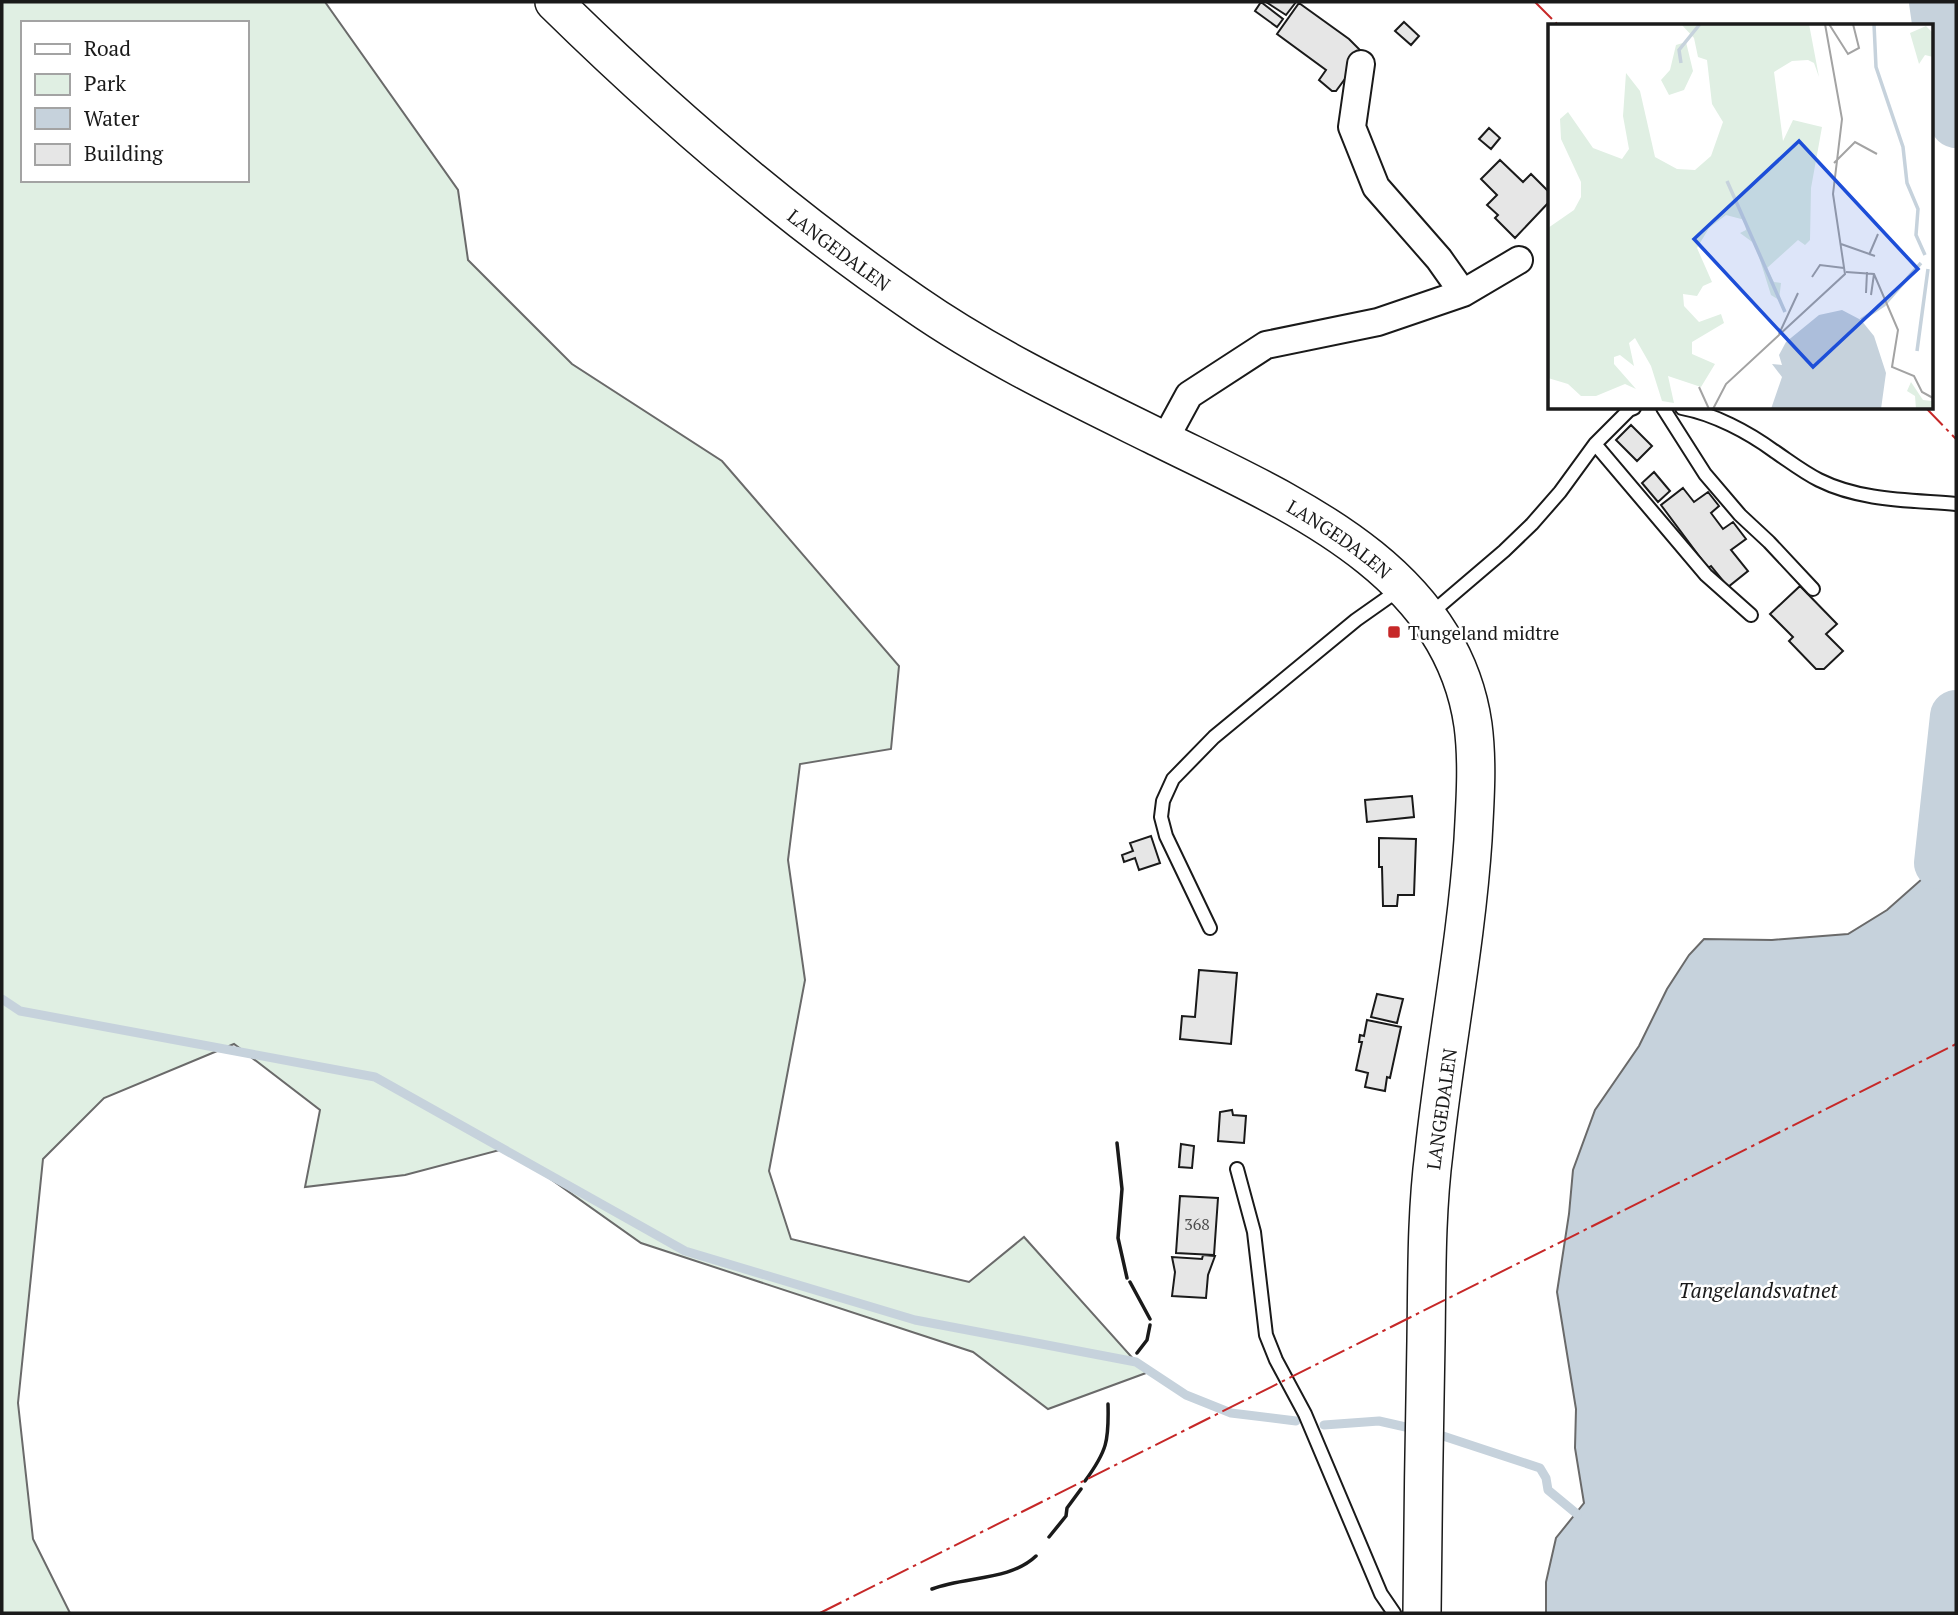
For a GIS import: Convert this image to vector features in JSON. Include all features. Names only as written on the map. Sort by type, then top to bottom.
[{"type":"main road","name":"LANGEDALEN","points":[[554,2],[688,128],[795,218],[958,333],[1002,359],[1324,524],[1370,556],[1404,587],[1428,616],[1458,670],[1472,721],[1476,758],[1470,883],[1434,1152],[1428,1221],[1422,1613]]},
{"type":"street","points":[[1362,64],[1352,127],[1376,187],[1439,259],[1463,293]]},
{"type":"street","points":[[1164,440],[1189,395],[1266,345],[1378,322],[1463,293],[1519,260]]},
{"type":"lane","points":[[1428,616],[1532,524],[1560,492],[1595,444],[1629,410]]},
{"type":"lane","points":[[1664,410],[1705,474],[1740,515],[1813,589]]},
{"type":"lane","points":[[1688,410],[1749,434],[1798,468],[1840,490],[1861,495],[1956,503]]},
{"type":"lane","points":[[1595,444],[1706,575],[1751,615]]},
{"type":"lane","points":[[1210,928],[1163,827],[1163,801],[1173,779],[1214,737],[1356,621],[1404,587]]},
{"type":"lane","points":[[1237,1169],[1254,1232],[1266,1335],[1305,1414],[1381,1594],[1394,1613]]},
{"type":"green space","points":[[2,2],[325,2],[458,190],[468,260],[572,364],[722,461],[899,666],[891,749],[800,764],[788,860],[805,980],[769,1171],[791,1239],[969,1282],[1024,1237],[1146,1373],[1048,1409],[973,1352],[641,1243],[507,1148],[405,1175],[305,1187],[320,1110],[234,1044],[104,1098],[43,1159],[18,1403],[33,1539],[70,1613],[2,1613]]},
{"type":"water","name":"Tangelandsvatnet","points":[[1940,863],[1956,866],[1956,1613],[1546,1613],[1546,1582],[1556,1538],[1584,1503],[1575,1448],[1576,1409],[1557,1292],[1573,1170],[1595,1110],[1639,1046],[1667,989],[1689,955],[1704,939],[1772,940],[1848,934],[1887,910]]},
{"type":"building","points":[[1261,2],[1283,19],[1277,27],[1255,11]]},
{"type":"building","points":[[1266,2],[1296,2],[1286,15]]},
{"type":"building","points":[[1299,3],[1349,39],[1362,52],[1336,91],[1332,91],[1319,80],[1326,70],[1277,34]]},
{"type":"building","points":[[1404,22],[1419,36],[1411,45],[1395,31]]},
{"type":"building","points":[[1489,128],[1500,138],[1491,149],[1479,139]]},
{"type":"building","points":[[1500,160],[1523,182],[1531,174],[1548,191],[1548,203],[1515,238],[1495,218],[1498,215],[1487,205],[1497,195],[1481,179]]},
{"type":"building","points":[[1631,425],[1652,446],[1637,461],[1616,440]]},
{"type":"building","points":[[1654,472],[1670,491],[1658,502],[1642,483]]},
{"type":"building","points":[[1683,488],[1694,502],[1708,492],[1719,506],[1711,513],[1723,529],[1733,522],[1746,539],[1731,550],[1748,571],[1728,587],[1711,566],[1708,568],[1661,505]]},
{"type":"building","points":[[1800,586],[1837,624],[1826,634],[1843,651],[1824,669],[1816,669],[1789,641],[1793,637],[1770,614]]},
{"type":"building","points":[[1412,796],[1414,817],[1367,822],[1365,800]]},
{"type":"building","points":[[1151,836],[1160,863],[1139,870],[1135,858],[1124,862],[1122,855],[1133,851],[1130,843]]},
{"type":"building","points":[[1379,838],[1416,839],[1414,895],[1398,895],[1397,906],[1383,906]]},
{"type":"building","points":[[1199,970],[1237,973],[1231,1044],[1180,1039],[1182,1016],[1195,1017]]},
{"type":"building","points":[[1377,994],[1403,999],[1397,1023],[1371,1017]]},
{"type":"building","points":[[1367,1020],[1401,1027],[1385,1091],[1365,1087],[1368,1073],[1356,1070],[1362,1042],[1359,1042],[1360,1035],[1364,1036]]},
{"type":"building","points":[[1232,1110],[1233,1115],[1246,1116],[1244,1143],[1218,1141],[1220,1112]]},
{"type":"building","points":[[1181,1144],[1194,1146],[1192,1168],[1179,1167]]},
{"type":"building","points":[[1180,1196],[1218,1198],[1214,1255],[1176,1253]]},
{"type":"building","points":[[1203,1255],[1215,1256],[1208,1275],[1206,1298],[1172,1296],[1175,1272],[1172,1257],[1202,1259]]},
{"type":"waterway","points":[[1935,2],[1946,78],[1956,122]]},
{"type":"waterway","points":[[1940,863],[1956,716]]},
{"type":"waterway","points":[[2,999],[20,1011],[375,1077],[685,1251],[915,1320],[1136,1362],[1186,1395],[1231,1413],[1296,1421]]},
{"type":"waterway","points":[[1324,1425],[1379,1421],[1410,1428]]},
{"type":"waterway","points":[[1437,1434],[1540,1468],[1546,1478],[1548,1490],[1577,1514]]},
{"type":"wall","points":[[1117,1143],[1122,1189],[1118,1238],[1127,1278]]},
{"type":"wall","points":[[1130,1282],[1150,1319]]},
{"type":"wall","points":[[1137,1353],[1147,1340],[1150,1325]]},
{"type":"wall","points":[[1085,1481],[1098,1462],[1105,1445],[1108,1404]]},
{"type":"wall","points":[[1049,1537],[1066,1516],[1067,1508],[1081,1489]]},
{"type":"wall","points":[[932,1589],[1013,1570],[1036,1556]]},
{"type":"power","points":[[1535,2],[1557,24]]},
{"type":"power","points":[[1928,410],[1956,439]]},
{"type":"power","points":[[820,1613],[1956,1044]]},
{"type":"place","name":"Tungeland midtre","points":[[1394,632]]}]
